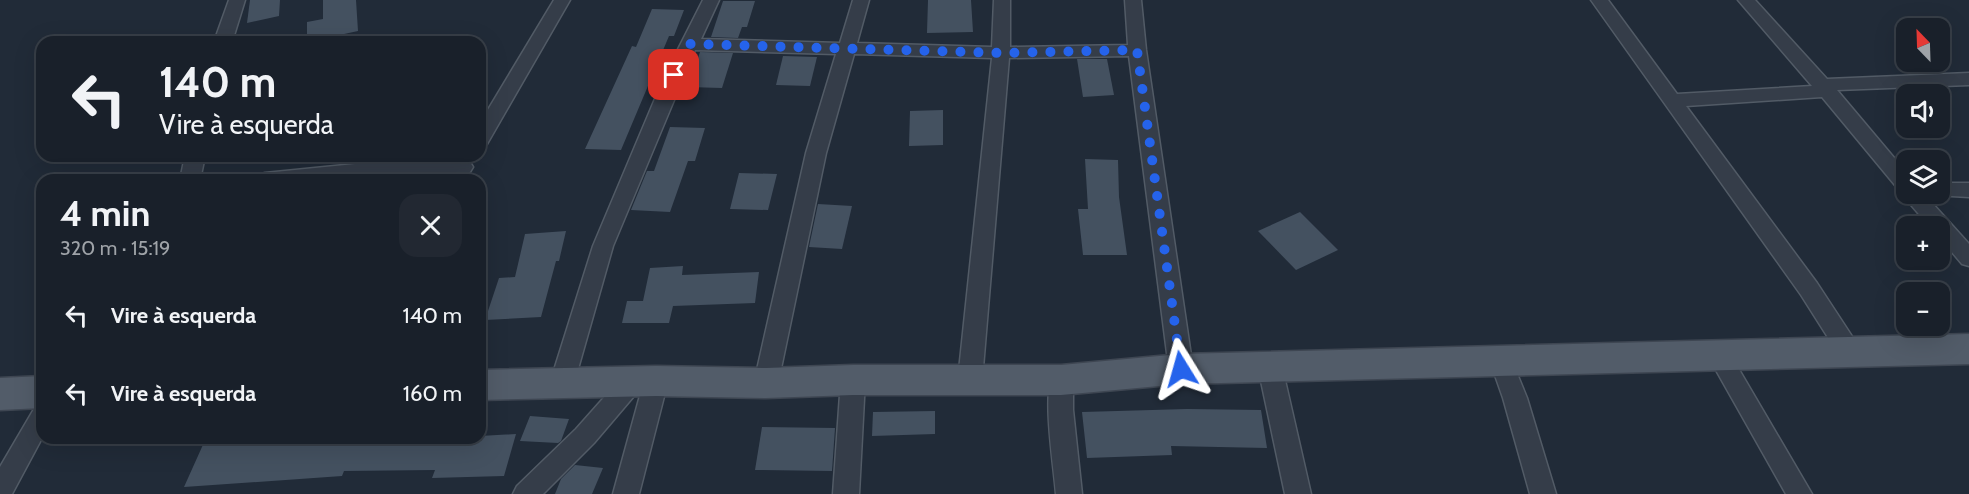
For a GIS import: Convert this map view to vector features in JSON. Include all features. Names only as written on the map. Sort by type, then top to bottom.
[{"type":"main road","points":[[486,385],[1061,380],[1181,369],[1969,349]]},
{"type":"main road","points":[[0,393],[36,392]]},
{"type":"street","points":[[226,36],[237,0]]},
{"type":"street","points":[[486,129],[562,0]]},
{"type":"street","points":[[562,383],[603,246],[689,44],[711,0]]},
{"type":"street","points":[[766,383],[816,153],[861,0]]},
{"type":"street","points":[[970,380],[1001,53],[1002,0]]},
{"type":"street","points":[[1133,0],[1137,50],[1181,369]]},
{"type":"street","points":[[1599,0],[1809,289],[1849,351]]},
{"type":"street","points":[[1746,0],[1896,173]]},
{"type":"street","points":[[689,44],[1001,53],[1137,50]]},
{"type":"street","points":[[1674,102],[1824,88],[1969,79]]},
{"type":"street","points":[[325,174],[375,169],[463,168]]},
{"type":"street","points":[[1950,190],[1969,190]]},
{"type":"street","points":[[1922,204],[1969,258]]},
{"type":"street","points":[[1719,356],[1799,494]]},
{"type":"street","points":[[1501,361],[1515,398],[1543,494]]},
{"type":"street","points":[[1270,367],[1298,494]]},
{"type":"street","points":[[846,494],[853,380]]},
{"type":"street","points":[[1061,380],[1060,410],[1069,494]]},
{"type":"street","points":[[526,494],[644,382]]},
{"type":"street","points":[[626,494],[644,382]]},
{"type":"street","points":[[0,491],[36,427]]},
{"type":"building","points":[[250,0],[280,0],[279,16],[247,23]]},
{"type":"building","points":[[323,0],[356,0],[358,31],[335,36],[307,36],[307,22],[323,19]]},
{"type":"building","points":[[928,0],[971,0],[973,32],[927,33]]},
{"type":"building","points":[[723,1],[755,1],[747,27],[742,27],[738,38],[711,37]]},
{"type":"building","points":[[652,9],[684,10],[674,36],[669,36],[621,150],[585,149],[632,46],[636,47]]},
{"type":"building","points":[[700,52],[733,53],[722,88],[688,87]]},
{"type":"building","points":[[783,56],[817,57],[810,86],[776,85]]},
{"type":"building","points":[[1077,59],[1107,59],[1114,95],[1083,97]]},
{"type":"building","points":[[943,110],[943,145],[909,146],[910,111]]},
{"type":"building","points":[[670,127],[705,128],[695,161],[688,161],[670,212],[631,210],[647,171],[654,171]]},
{"type":"building","points":[[1085,159],[1118,160],[1119,197],[1127,255],[1083,255],[1078,209],[1088,209]]},
{"type":"building","points":[[739,173],[777,174],[768,210],[730,209]]},
{"type":"building","points":[[818,204],[852,206],[842,249],[809,247]]},
{"type":"building","points":[[1300,212],[1338,250],[1296,270],[1258,231]]},
{"type":"building","points":[[566,231],[541,317],[486,320],[499,278],[515,277],[525,234]]},
{"type":"building","points":[[683,266],[682,275],[759,272],[755,303],[673,306],[669,323],[622,323],[627,301],[643,301],[650,268]]},
{"type":"building","points":[[1187,409],[1261,410],[1267,448],[1171,446],[1172,455],[1087,458],[1082,412]]},
{"type":"building","points":[[935,411],[935,434],[872,436],[873,412]]},
{"type":"building","points":[[530,416],[569,419],[561,441],[558,443],[520,441]]},
{"type":"building","points":[[762,427],[835,428],[832,471],[755,470]]},
{"type":"building","points":[[516,434],[504,476],[432,478],[435,470],[344,471],[342,476],[184,487],[203,444],[486,444],[486,436]]},
{"type":"building","points":[[575,465],[603,468],[592,494],[555,494],[561,479]]},
{"type":"route","points":[[674,75],[689,44],[1001,53],[1137,50],[1153,150],[1181,369]]}]
